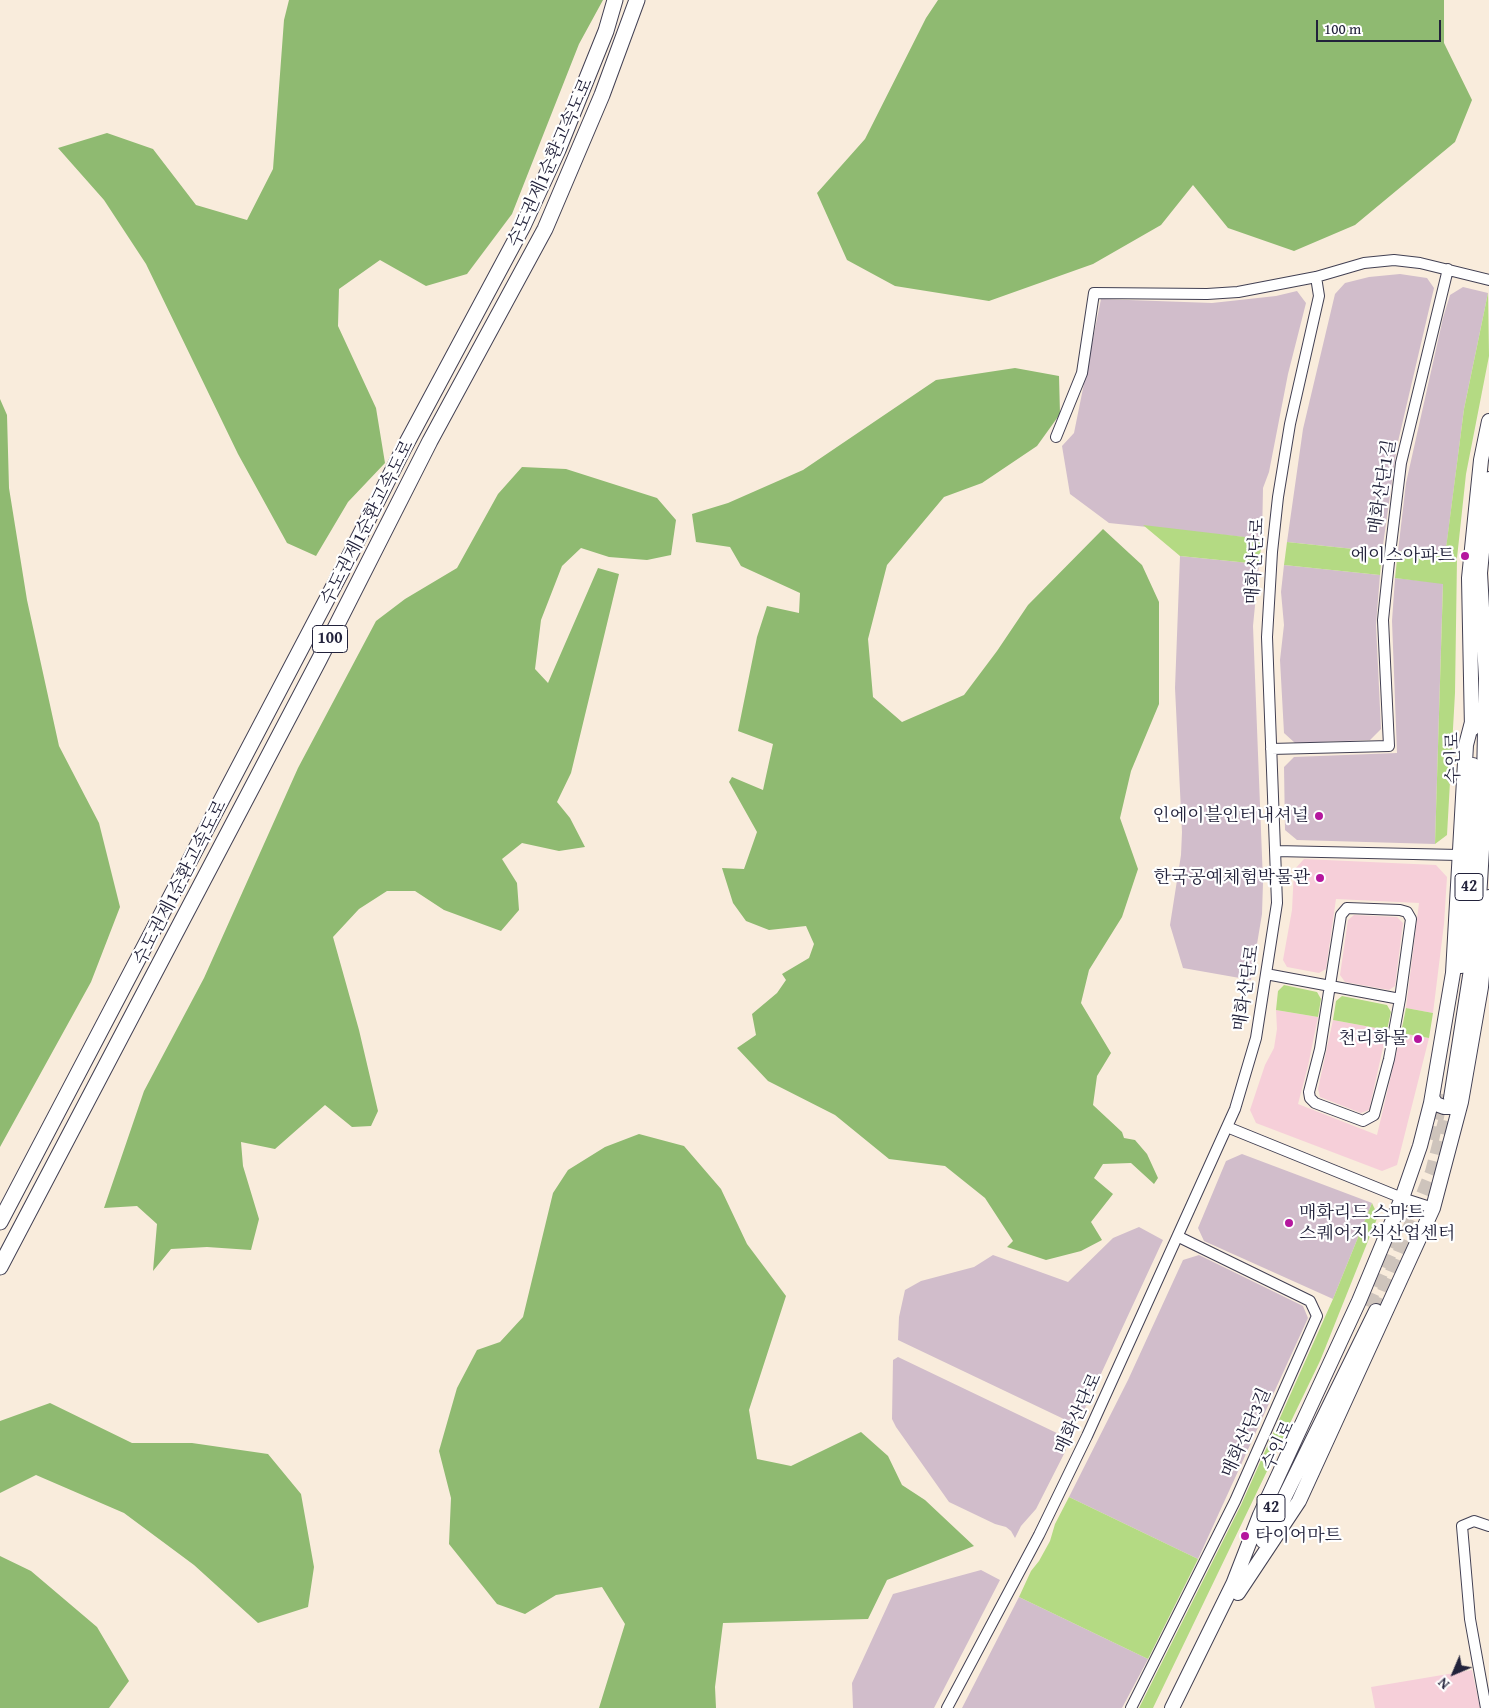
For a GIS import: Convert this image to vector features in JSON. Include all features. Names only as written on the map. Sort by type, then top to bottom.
[{"type":"highway","name":"수도권제1순환고속도로","points":[[0,1222],[348,559],[404,448],[523,226],[558,150],[606,31],[615,0]]},
{"type":"highway","name":"수도권제1순환고속도로","points":[[0,1267],[319,660],[430,441],[544,229],[598,104],[637,0]]},
{"type":"main road","name":"수인로","points":[[1482,718],[1470,678],[1470,561],[1481,460],[1489,421]]},
{"type":"main road","name":"수인로","points":[[1446,1098],[1477,931],[1483,833],[1482,718],[1487,679],[1486,640],[1480,573],[1489,479]]},
{"type":"main road","points":[[1482,718],[1489,733]]},
{"type":"main road","points":[[1235,1590],[1299,1501],[1433,1208],[1446,1098],[1466,745],[1482,718]]},
{"type":"main road","points":[[1235,1590],[1260,1515],[1328,1370],[1402,1198],[1420,1146],[1446,1098],[1481,987],[1489,897]]},
{"type":"main road","name":"수인로","points":[[1181,1708],[1235,1590],[1371,1309]]},
{"type":"main road","name":"수인로","points":[[1172,1708],[1235,1590]]},
{"type":"street","points":[[1056,437],[1082,373],[1094,293],[1208,294],[1238,292],[1316,277],[1364,263],[1394,260],[1420,263],[1489,280]]},
{"type":"street","name":"매화산단1길","points":[[1271,749],[1389,746],[1383,620],[1388,562],[1402,463],[1448,269]]},
{"type":"street","name":"매화산단로","points":[[947,1708],[1039,1535],[1179,1237],[1227,1127],[1243,1085],[1256,1038],[1277,903],[1267,637],[1272,552],[1278,496],[1290,424],[1319,296],[1316,277]]},
{"type":"street","points":[[1470,678],[1487,679]]},
{"type":"street","points":[[1276,851],[1460,855]]},
{"type":"street","points":[[1347,908],[1400,910],[1407,912],[1411,919],[1400,999],[1389,1059],[1374,1115],[1363,1121],[1315,1103],[1310,1098],[1330,985],[1344,910],[1347,908]]},
{"type":"street","points":[[1266,974],[1400,999]]},
{"type":"street","points":[[1227,1127],[1402,1198],[1433,1208]]},
{"type":"street","name":"매화산단3길","points":[[1131,1708],[1235,1501],[1317,1316],[1310,1300],[1179,1237]]},
{"type":"street","points":[[1486,1708],[1470,1619],[1462,1526],[1474,1521],[1489,1526]]},
{"type":"shaded area","points":[[1400,274],[1427,278],[1434,288],[1397,446],[1382,552],[1287,542],[1303,429],[1335,294],[1345,283],[1369,277]]},
{"type":"shaded area","points":[[1463,287],[1488,293],[1464,409],[1445,557],[1398,551],[1406,483],[1443,318],[1450,295]]},
{"type":"shaded area","points":[[1297,291],[1306,303],[1288,374],[1269,472],[1263,488],[1262,539],[1109,523],[1070,494],[1062,446],[1074,433],[1101,299],[1212,303],[1276,296]]},
{"type":"shaded area","points":[[1180,556],[1259,564],[1253,626],[1263,882],[1262,914],[1251,980],[1183,968],[1170,925],[1181,855],[1182,832],[1175,688]]},
{"type":"shaded area","points":[[1284,565],[1380,575],[1376,625],[1381,729],[1370,740],[1295,743],[1284,733],[1280,660],[1284,625],[1281,592]]},
{"type":"shaded area","points":[[1395,578],[1443,583],[1435,844],[1297,840],[1285,830],[1284,767],[1294,757],[1397,753],[1392,621]]},
{"type":"shaded area","points":[[1304,859],[1436,865],[1447,877],[1444,924],[1433,1013],[1406,1008],[1419,903],[1336,899],[1326,969],[1319,973],[1287,967],[1283,960],[1292,910],[1294,870]]},
{"type":"shaded area","points":[[1354,915],[1397,917],[1403,923],[1395,986],[1389,990],[1345,982],[1340,975],[1348,920]]},
{"type":"shaded area","points":[[1276,1010],[1318,1017],[1298,1104],[1377,1135],[1401,1033],[1429,1038],[1397,1165],[1382,1171],[1256,1123],[1250,1110],[1265,1065],[1274,1048],[1277,1029]]},
{"type":"shaded area","points":[[1333,1020],[1387,1030],[1369,1110],[1361,1113],[1320,1097],[1318,1089]]},
{"type":"shaded area","name":"매화리드 스마트 스퀘어지식산업센터","points":[[1242,1154],[1372,1203],[1333,1299],[1204,1241],[1198,1228],[1226,1161]]},
{"type":"shaded area","points":[[1139,1227],[1163,1240],[1081,1417],[1068,1421],[898,1340],[899,1317],[905,1290],[921,1281],[974,1267],[993,1255],[1068,1282],[1113,1238]]},
{"type":"shaded area","points":[[1199,1255],[1303,1306],[1308,1318],[1198,1559],[1069,1497],[1128,1380],[1183,1260]]},
{"type":"shaded area","points":[[898,1357],[1061,1435],[1066,1450],[1036,1509],[1021,1526],[1015,1538],[1006,1527],[995,1524],[949,1502],[896,1427],[892,1419],[893,1360]]},
{"type":"shaded area","points":[[981,1570],[1000,1580],[934,1708],[853,1708],[852,1683],[893,1594]]},
{"type":"shaded area","points":[[1019,1597],[1148,1659],[1122,1708],[962,1708]]},
{"type":"shaded area","points":[[1472,1670],[1480,1708],[1375,1708],[1371,1687]]},
{"type":"green space","points":[[289,0],[603,0],[579,44],[512,214],[467,274],[426,286],[380,260],[339,289],[338,326],[376,408],[385,463],[348,502],[316,556],[287,543],[238,454],[146,264],[104,200],[58,148],[107,133],[153,149],[196,205],[247,220],[273,169],[284,20]]},
{"type":"green space","points":[[938,0],[1444,0],[1444,43],[1472,100],[1455,142],[1355,225],[1294,251],[1228,228],[1193,185],[1161,225],[1093,264],[989,301],[895,286],[847,260],[817,193],[865,139],[926,18]]},
{"type":"green space","points":[[1488,293],[1489,356],[1466,474],[1457,558],[1455,693],[1447,835],[1435,844],[1443,584],[1395,578],[1398,551],[1445,556],[1464,409]]},
{"type":"green space","points":[[1015,368],[1059,376],[1060,414],[1037,446],[982,483],[944,497],[887,565],[868,639],[873,697],[902,722],[964,695],[1028,605],[1103,529],[1142,565],[1159,602],[1159,704],[1131,771],[1120,818],[1138,869],[1122,917],[1089,970],[1081,1003],[1111,1053],[1097,1076],[1093,1105],[1122,1132],[1124,1138],[1135,1140],[1147,1154],[1158,1178],[1154,1184],[1131,1163],[1103,1164],[1094,1178],[1113,1194],[1091,1222],[1102,1240],[1081,1251],[1046,1260],[1007,1247],[1013,1241],[985,1198],[945,1166],[889,1159],[835,1115],[768,1081],[737,1048],[756,1035],[752,1014],[777,993],[786,980],[782,974],[809,958],[814,944],[806,926],[769,930],[746,921],[733,903],[722,868],[744,869],[757,832],[729,782],[732,777],[763,790],[773,744],[738,731],[757,637],[767,606],[799,613],[800,593],[741,566],[730,547],[696,542],[692,514],[728,503],[803,470],[936,380]]},
{"type":"green space","points":[[0,399],[7,415],[9,488],[27,600],[59,746],[99,823],[120,907],[91,982],[0,1147]]},
{"type":"green space","points":[[522,467],[566,469],[657,498],[676,520],[671,555],[647,560],[609,557],[581,548],[562,566],[541,620],[535,669],[548,683],[598,568],[619,574],[571,773],[557,802],[570,818],[585,847],[559,851],[522,843],[502,859],[517,883],[519,910],[501,931],[444,910],[415,891],[387,891],[359,909],[333,937],[359,1030],[378,1111],[371,1126],[352,1127],[325,1105],[275,1149],[241,1142],[243,1166],[259,1219],[251,1250],[207,1247],[171,1249],[153,1271],[157,1224],[137,1206],[104,1208],[144,1091],[204,978],[298,768],[376,621],[405,599],[457,568],[498,494]]},
{"type":"green space","points":[[1143,525],[1262,539],[1259,564],[1180,556]]},
{"type":"green space","points":[[1287,542],[1382,552],[1380,575],[1284,565]]},
{"type":"green space","points":[[1284,985],[1317,992],[1321,999],[1318,1017],[1276,1010],[1278,991]]},
{"type":"green space","points":[[1342,996],[1387,1005],[1391,1012],[1387,1030],[1333,1020],[1336,1001]]},
{"type":"green space","points":[[1406,1008],[1433,1013],[1429,1038],[1401,1033]]},
{"type":"green space","points":[[639,1134],[684,1146],[721,1189],[747,1244],[786,1296],[749,1410],[757,1459],[791,1466],[861,1432],[888,1456],[902,1485],[925,1500],[974,1546],[887,1580],[868,1619],[723,1623],[715,1687],[716,1708],[599,1708],[625,1624],[602,1587],[556,1595],[525,1614],[497,1604],[449,1544],[451,1498],[439,1451],[457,1388],[477,1350],[500,1342],[523,1317],[553,1193],[568,1170],[605,1147]]},
{"type":"green space","points":[[1372,1203],[1378,1216],[1320,1361],[1153,1708],[1139,1708],[1241,1505],[1333,1299]]},
{"type":"green space","points":[[50,1403],[132,1443],[192,1443],[268,1454],[301,1494],[314,1567],[308,1607],[258,1623],[194,1565],[124,1513],[36,1475],[0,1493],[0,1421]]},
{"type":"green space","points":[[1069,1497],[1198,1559],[1148,1659],[1019,1597],[1031,1571],[1050,1541],[1055,1524]]},
{"type":"green space","points":[[0,1556],[31,1571],[97,1627],[129,1681],[109,1708],[0,1708]]},
{"type":"tunnel","points":[[1432,1140],[1442,1094]]},
{"type":"tunnel","points":[[1376,1311],[1432,1172],[1451,1098]]},
{"type":"tunnel","points":[[1367,1306],[1395,1242]]},
{"type":"place","name":"에이스아파트","points":[[1465,556]]},
{"type":"place","name":"인에이블인터내셔널","points":[[1319,816]]},
{"type":"place","name":"한국공예체험박물관","points":[[1320,878]]},
{"type":"place","name":"천리화물","points":[[1418,1039]]},
{"type":"place","name":"매화리드 스마트 스퀘어지식산업센터","points":[[1289,1223]]},
{"type":"place","name":"타이어마트","points":[[1245,1536]]}]
